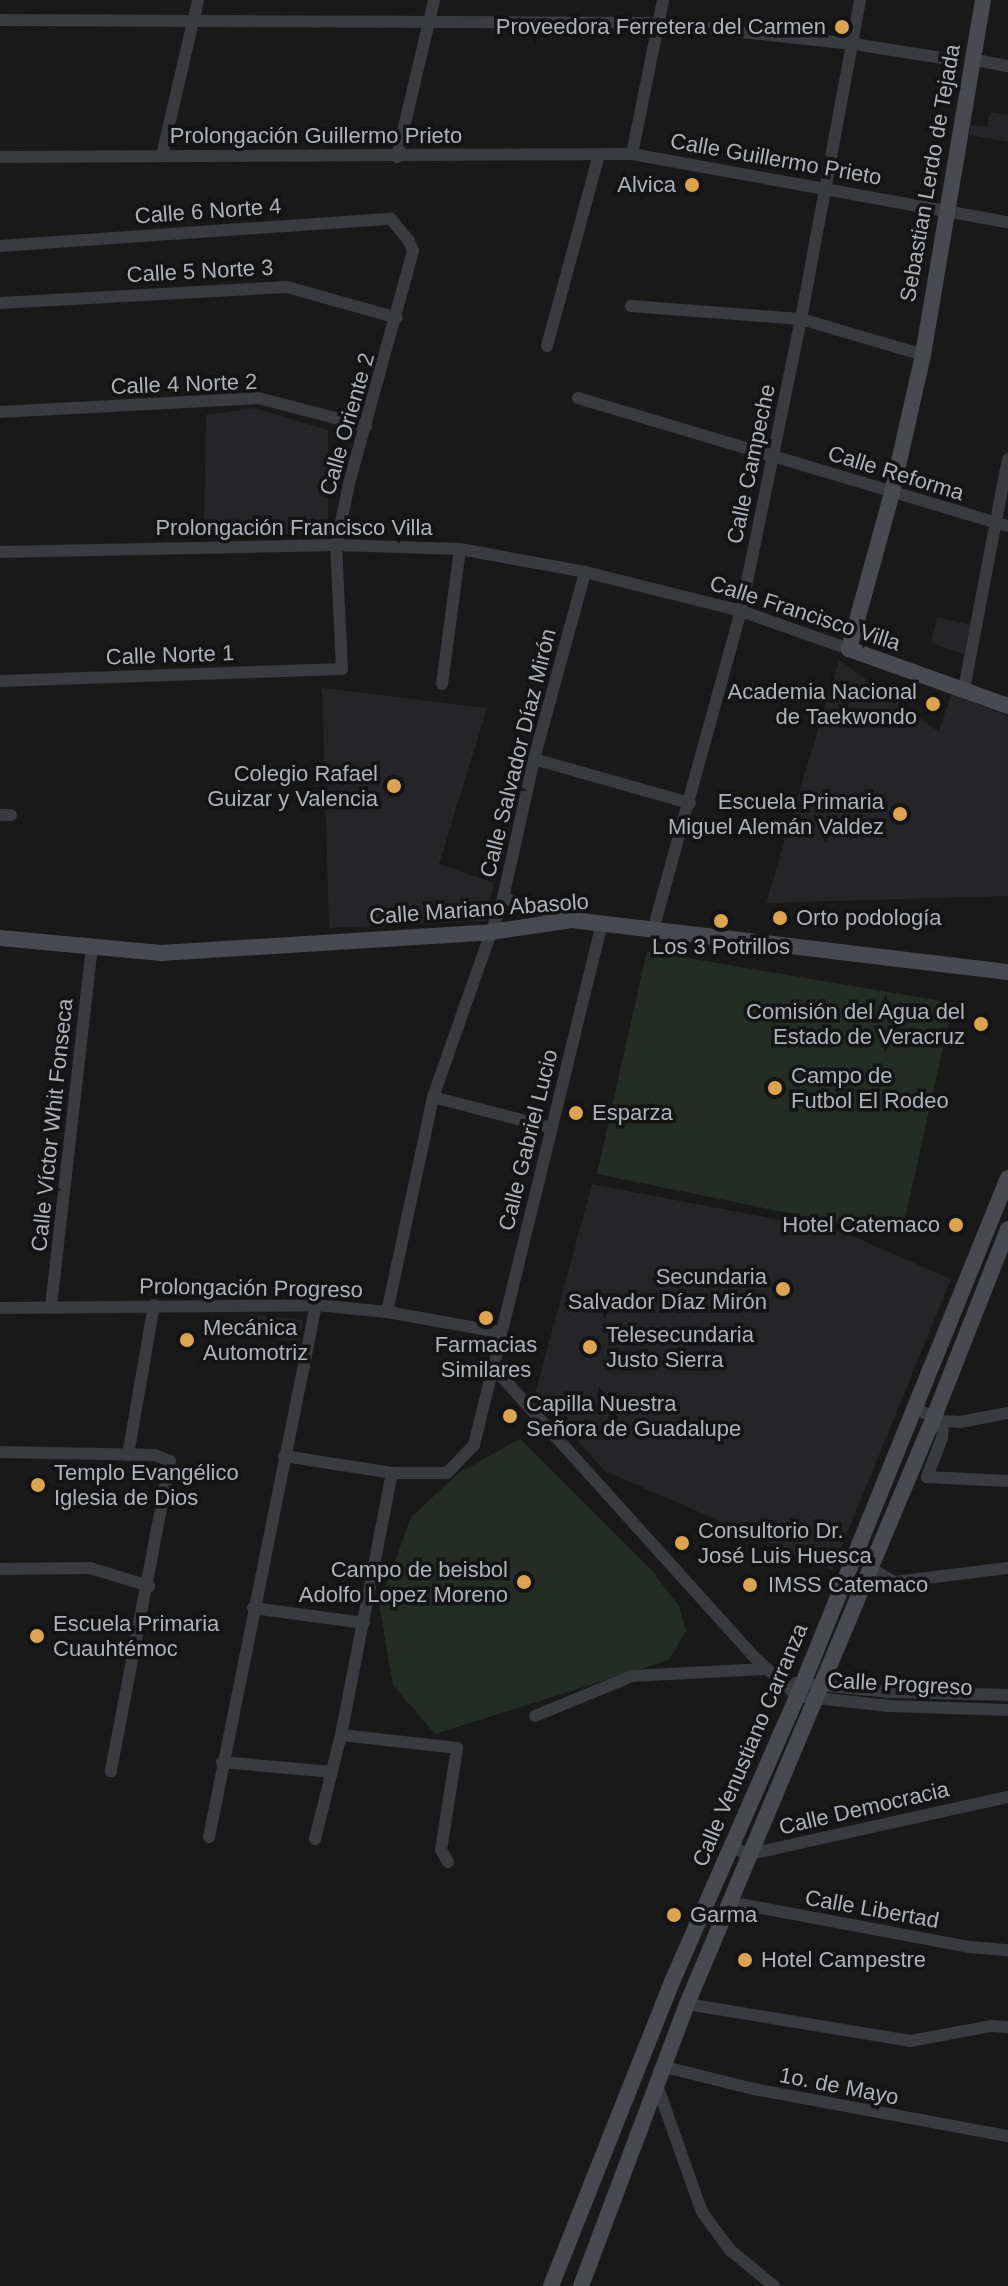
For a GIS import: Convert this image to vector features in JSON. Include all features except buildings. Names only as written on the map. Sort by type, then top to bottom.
[{"type":"main road","name":"Sebastian Lerdo de Tejada","points":[[923,355],[945,210],[983,0]]},
{"type":"main road","points":[[849,649],[892,493],[923,355]]},
{"type":"main road","name":"Calle Francisco Villa","points":[[849,649],[1008,706]]},
{"type":"main road","name":"Calle Mariano Abasolo","points":[[0,938],[161,953],[491,932],[572,920],[1008,972]]},
{"type":"main road","name":"Calle Venustiano Carranza","points":[[581,2286],[658,2088],[687,2004],[750,1854],[913,1408],[1006,1186]]},
{"type":"main road","name":"Calle Venustiano Carranza","points":[[551,2286],[729,1847],[870,1568],[938,1419],[1008,1229]]},
{"type":"street","points":[[162,155],[198,0]]},
{"type":"street","points":[[397,157],[434,0]]},
{"type":"street","points":[[632,154],[663,0]]},
{"type":"street","name":"Calle Campeche","points":[[653,930],[741,611],[801,319],[860,0]]},
{"type":"street","points":[[0,20],[657,23],[854,44],[941,58]]},
{"type":"street","points":[[971,59],[1008,66]]},
{"type":"street","name":"Prolongación Guillermo Prieto","points":[[0,157],[632,154]]},
{"type":"street","name":"Calle Guillermo Prieto","points":[[632,154],[1008,222]]},
{"type":"street","points":[[547,346],[599,155]]},
{"type":"street","name":"Calle 6 Norte 4","points":[[0,246],[391,219],[409,241]]},
{"type":"street","name":"Calle Oriente 2","points":[[342,669],[336,545],[397,318],[413,251],[409,241]]},
{"type":"street","name":"Calle 5 Norte 3","points":[[0,303],[287,287],[397,318]]},
{"type":"street","points":[[631,306],[801,319],[923,355]]},
{"type":"street","name":"Calle 4 Norte 2","points":[[0,412],[258,398],[366,426]]},
{"type":"street","name":"Calle Reforma","points":[[578,398],[1002,524]]},
{"type":"street","points":[[964,689],[1002,524],[1008,459]]},
{"type":"street","name":"Prolongación Francisco Villa","points":[[0,552],[336,545],[460,549],[585,572]]},
{"type":"street","points":[[442,684],[460,549]]},
{"type":"street","name":"Calle Francisco Villa","points":[[585,572],[741,611],[849,649]]},
{"type":"street","name":"Calle Salvador Díaz Mirón","points":[[387,1312],[433,1097],[503,898],[534,759],[585,572]]},
{"type":"street","name":"Calle Norte 1","points":[[0,681],[342,669]]},
{"type":"street","points":[[534,759],[690,803]]},
{"type":"street","points":[[503,898],[572,920]]},
{"type":"street","name":"Calle Gabriel Lucio","points":[[392,1473],[447,1473],[474,1445],[499,1332],[602,923]]},
{"type":"street","name":"Calle Víctor Whit Fonseca","points":[[51,1306],[92,948]]},
{"type":"street","points":[[433,1097],[552,1128]]},
{"type":"street","points":[[128,1455],[154,1305]]},
{"type":"street","points":[[209,1837],[316,1305]]},
{"type":"street","name":"Prolongación Progreso","points":[[0,1308],[316,1305],[387,1312],[499,1332]]},
{"type":"street","points":[[493,1367],[767,1669]]},
{"type":"street","points":[[913,1408],[938,1419],[960,1422],[1008,1413]]},
{"type":"street","points":[[938,1419],[942,1438],[927,1477],[1008,1481]]},
{"type":"street","points":[[0,1452],[155,1455],[170,1461],[149,1586],[111,1771]]},
{"type":"street","points":[[284,1456],[392,1473],[341,1735],[315,1839]]},
{"type":"street","points":[[0,1569],[90,1568],[149,1586]]},
{"type":"street","points":[[870,1568],[894,1582],[1008,1568]]},
{"type":"street","points":[[253,1608],[364,1623]]},
{"type":"street","points":[[535,1716],[632,1676],[767,1669]]},
{"type":"street","name":"Calle Progreso","points":[[767,1669],[782,1683],[808,1691],[889,1706],[1008,1710]]},
{"type":"street","name":"Calle Progreso","points":[[808,1691],[1008,1695]]},
{"type":"street","points":[[341,1735],[457,1748],[444,1856]]},
{"type":"street","points":[[222,1762],[332,1772]]},
{"type":"street","name":"Calle Democracia","points":[[750,1854],[1008,1797]]},
{"type":"street","points":[[729,1847],[750,1854]]},
{"type":"street","name":"Calle Libertad","points":[[729,1902],[970,1947],[1008,1950]]},
{"type":"street","points":[[687,2004],[910,2041],[991,2026],[1008,2027]]},
{"type":"street","name":"1o. de Mayo","points":[[665,2067],[769,2092],[1008,2136]]},
{"type":"street","points":[[658,2088],[702,2212],[730,2250],[774,2286]]},
{"type":"shaded area","points":[[990,112],[1008,115],[1008,142],[969,135],[971,125],[987,127]]},
{"type":"shaded area","points":[[254,408],[328,430],[328,533],[204,536],[206,415]]},
{"type":"shaded area","points":[[937,617],[971,625],[964,654],[931,643]]},
{"type":"shaded area","name":"Escuela Primaria Miguel Alemán Valdez","points":[[839,660],[939,732],[951,694],[1008,716],[1008,896],[766,903]]},
{"type":"shaded area","name":"Colegio Rafael Guizar y Valencia","points":[[322,688],[487,708],[439,864],[494,883],[486,921],[329,928]]},
{"type":"shaded area","name":"Campo de Futbol El Rodeo","points":[[647,951],[953,1003],[901,1236],[597,1174]]},
{"type":"shaded area","points":[[592,1184],[843,1232],[951,1279],[832,1570],[605,1471],[535,1394]]},
{"type":"shaded area","points":[[249,1314],[303,1320],[300,1342],[246,1335]]},
{"type":"shaded area","name":"Campo de beisbol Adolfo Lopez Moreno","points":[[520,1439],[655,1574],[679,1607],[686,1631],[669,1660],[435,1734],[393,1685],[379,1604],[411,1517],[460,1472]]},
{"type":"place","name":"Proveedora Ferretera del Carmen","points":[[842,27]]},
{"type":"place","name":"Alvica","points":[[692,185]]},
{"type":"place","name":"Academia Nacional de Taekwondo","points":[[933,704]]},
{"type":"place","name":"Colegio Rafael Guizar y Valencia","points":[[394,786]]},
{"type":"place","name":"Escuela Primaria Miguel Alemán Valdez","points":[[900,814]]},
{"type":"place","name":"Orto podología","points":[[780,918]]},
{"type":"place","name":"Los 3 Potrillos","points":[[721,921]]},
{"type":"place","name":"Comisión del Agua del Estado de Veracruz","points":[[981,1024]]},
{"type":"place","name":"Campo de Futbol El Rodeo","points":[[775,1088]]},
{"type":"place","name":"Esparza","points":[[576,1113]]},
{"type":"place","name":"Hotel Catemaco","points":[[956,1225]]},
{"type":"place","name":"Secundaria Salvador Díaz Mirón","points":[[783,1289]]},
{"type":"place","name":"Farmacias Similares","points":[[486,1318]]},
{"type":"place","name":"Mecánica Automotriz","points":[[187,1340]]},
{"type":"place","name":"Telesecundaria Justo Sierra","points":[[590,1347]]},
{"type":"place","name":"Capilla Nuestra Señora de Guadalupe","points":[[510,1416]]},
{"type":"place","name":"Templo Evangélico Iglesia de Dios","points":[[38,1485]]},
{"type":"place","name":"Consultorio Dr. José Luis Huesca","points":[[682,1543]]},
{"type":"place","name":"Campo de beisbol Adolfo Lopez Moreno","points":[[524,1582]]},
{"type":"place","name":"IMSS Catemaco","points":[[750,1585]]},
{"type":"place","name":"Escuela Primaria Cuauhtémoc","points":[[37,1636]]},
{"type":"place","name":"Garma","points":[[674,1915]]},
{"type":"place","name":"Hotel Campestre","points":[[745,1960]]}]
